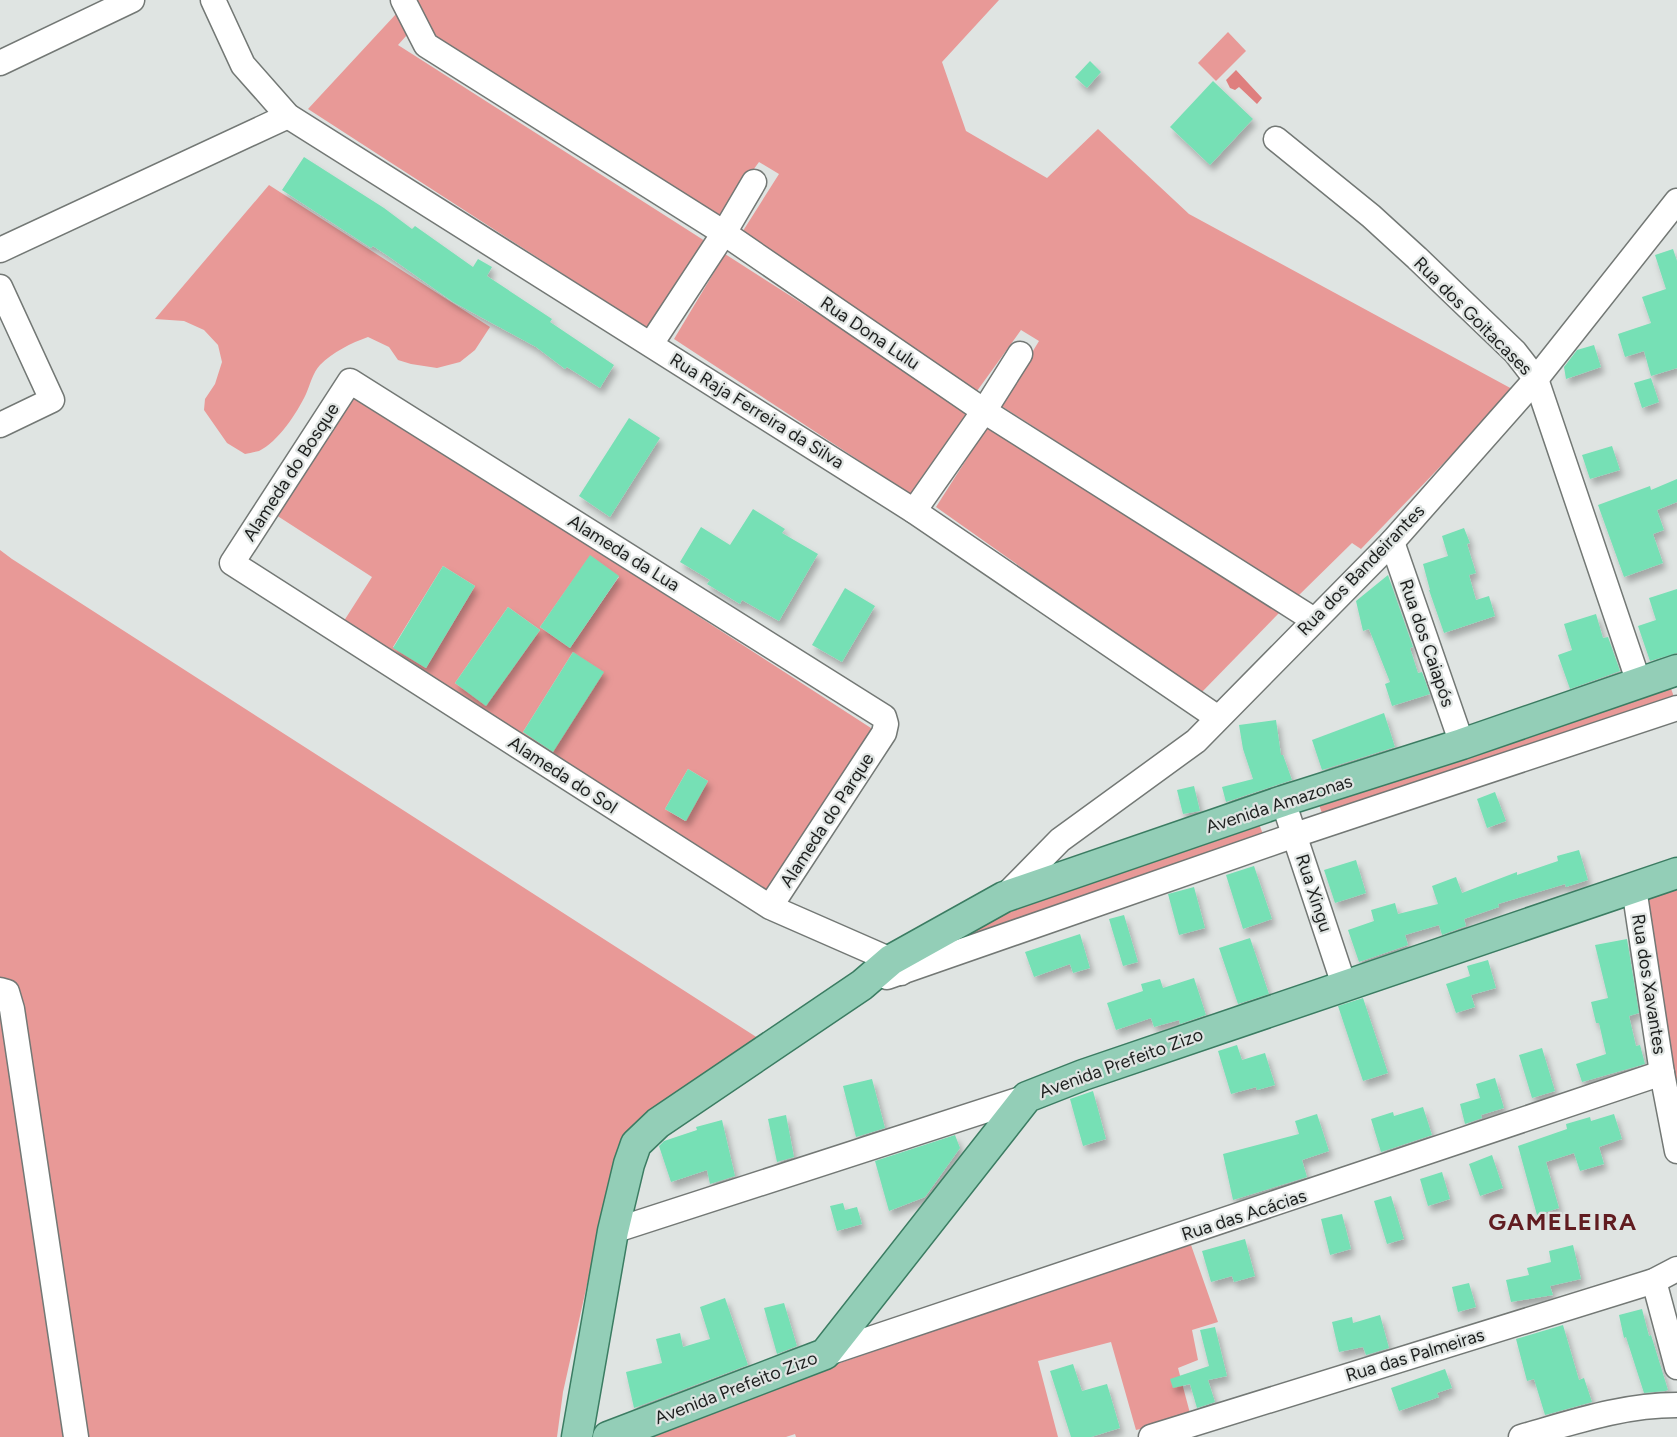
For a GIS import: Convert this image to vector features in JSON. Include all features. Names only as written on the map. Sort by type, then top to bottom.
[{"type":"main road","name":"Avenida Amazonas","points":[[896,966],[1004,897],[1677,670]]},
{"type":"main road","name":"Avenida Prefeito Zizo","points":[[608,1437],[825,1354],[1027,1097],[1083,1075],[1677,873]]},
{"type":"main road","points":[[577,1437],[613,1231],[636,1144],[658,1123],[862,986],[896,966]]},
{"type":"street","points":[[0,63],[132,0]]},
{"type":"street","name":"Rua Raja Ferreira da Silva","points":[[213,0],[243,65],[288,116],[914,511],[1218,718]]},
{"type":"street","name":"Rua Dona Lulu","points":[[403,0],[426,45],[724,233],[984,411],[1314,620]]},
{"type":"street","points":[[0,250],[288,116]]},
{"type":"street","name":"Rua dos Goitacases","points":[[1276,139],[1371,216],[1417,258],[1515,352],[1536,379],[1639,683]]},
{"type":"street","points":[[651,344],[724,233],[754,182]]},
{"type":"street","name":"Rua dos Bandeirantes","points":[[1004,897],[1060,840],[1196,741],[1392,542],[1536,379],[1677,201]]},
{"type":"street","points":[[0,287],[52,400],[0,425]]},
{"type":"street","points":[[914,511],[984,411],[1020,354]]},
{"type":"street","name":"Alameda do Bosque","points":[[232,563],[350,381]]},
{"type":"street","name":"Alameda da Lua","points":[[350,381],[877,712],[884,717],[886,724],[884,733]]},
{"type":"street","name":"Rua dos Caiapós","points":[[1392,542],[1462,744]]},
{"type":"street","name":"Alameda do Sol","points":[[232,563],[770,907],[896,966]]},
{"type":"street","name":"Avenida Amazonas","points":[[896,966],[1677,708]]},
{"type":"street","name":"Alameda do Parque","points":[[770,907],[884,733]]},
{"type":"street","name":"Rua Xingu","points":[[1283,801],[1344,986]]},
{"type":"street","name":"Rua dos Xavantes","points":[[1634,888],[1662,1073],[1677,1151]]},
{"type":"street","points":[[0,990],[7,992],[12,1009],[76,1437]]},
{"type":"street","name":"Rua das Acácias","points":[[825,1354],[1662,1073]]},
{"type":"street","points":[[613,1231],[1027,1097]]},
{"type":"street","name":"Rua das Palmeiras","points":[[1150,1437],[1654,1281],[1677,1269]]},
{"type":"street","points":[[1654,1281],[1677,1367]]},
{"type":"street","points":[[1521,1437],[1616,1410],[1649,1405],[1677,1405]]},
{"type":"shaded area","points":[[409,0],[999,0],[942,62],[966,131],[1047,178],[1098,129],[1189,214],[1514,390],[1361,549],[1352,543],[1297,597],[1000,405],[1039,341],[1021,330],[977,391],[741,234],[779,174],[759,162],[715,222],[415,26],[398,45],[705,241],[648,329],[308,109]]},
{"type":"shaded area","points":[[1228,32],[1246,51],[1216,81],[1198,63]]},
{"type":"shaded area","points":[[1236,70],[1262,98],[1257,104],[1239,87],[1235,90],[1230,88],[1226,80]]},
{"type":"shaded area","points":[[269,185],[490,327],[475,350],[460,362],[437,368],[398,360],[389,347],[368,337],[349,345],[325,360],[318,368],[302,402],[280,434],[259,451],[245,454],[227,443],[204,410],[205,399],[215,384],[222,362],[218,345],[204,330],[184,321],[155,319]]},
{"type":"shaded area","points":[[725,254],[969,410],[910,494],[674,339]]},
{"type":"shaded area","points":[[353,393],[874,730],[767,899],[342,624],[372,577],[276,515]],"holes":[[[590,556],[619,577],[570,648],[540,627]],[[443,566],[475,586],[426,668],[393,647]],[[508,607],[540,630],[486,705],[455,683]],[[573,652],[553,752],[523,732]],[[688,769],[708,781],[685,821],[665,809]]]},
{"type":"shaded area","points":[[989,424],[1280,612],[1200,694],[936,507]]},
{"type":"shaded area","points":[[0,550],[761,1040],[641,1120],[618,1146],[563,1392],[557,1437],[0,1437]]},
{"type":"shaded area","points":[[1668,680],[1674,697],[1324,819],[1317,799]]},
{"type":"shaded area","points":[[1258,821],[1264,837],[962,938],[964,930],[1030,897]]},
{"type":"shaded area","points":[[1677,889],[1677,1090],[1644,900]]},
{"type":"shaded area","points":[[1191,1245],[1218,1322],[1192,1330],[1198,1360],[1178,1368],[1191,1417],[1136,1430],[1111,1342],[1038,1361],[1058,1437],[796,1437],[795,1434],[786,1437],[624,1437],[1070,1284]]},
{"type":"building","points":[[1090,61],[1101,72],[1087,88],[1075,77]]},
{"type":"building","points":[[1213,81],[1253,119],[1210,165],[1170,127]]},
{"type":"building","points":[[304,157],[384,208],[412,229],[415,226],[473,267],[478,259],[492,267],[487,276],[552,319],[550,322],[614,365],[600,388],[567,367],[565,369],[536,347],[453,302],[373,246],[371,248],[282,190]]},
{"type":"building","points":[[1673,249],[1677,261],[1677,368],[1651,376],[1644,351],[1625,357],[1618,334],[1651,323],[1642,297],[1666,289],[1655,255]]},
{"type":"building","points":[[1594,345],[1601,367],[1566,379],[1564,367],[1577,350]]},
{"type":"building","points":[[1651,378],[1659,402],[1642,408],[1634,383]]},
{"type":"building","points":[[629,418],[660,438],[610,517],[579,496]]},
{"type":"building","points":[[1612,446],[1620,470],[1590,479],[1582,455]]},
{"type":"building","points":[[1677,479],[1677,502],[1657,510],[1664,530],[1653,534],[1663,563],[1624,577],[1598,505],[1650,486],[1651,490]]},
{"type":"building","points":[[753,509],[785,529],[782,533],[818,554],[779,621],[742,600],[740,604],[707,584],[710,580],[680,562],[701,527],[730,545]]},
{"type":"building","points":[[1464,528],[1470,543],[1467,544],[1476,573],[1469,575],[1476,600],[1489,596],[1495,616],[1444,633],[1429,590],[1423,564],[1448,556],[1442,536]]},
{"type":"building","points":[[590,555],[619,576],[570,648],[540,627]]},
{"type":"building","points":[[443,566],[475,586],[426,668],[393,648]]},
{"type":"building","points":[[1388,575],[1413,647],[1410,648],[1418,673],[1422,672],[1430,694],[1392,706],[1385,684],[1390,682],[1369,629],[1363,631],[1356,601]]},
{"type":"building","points":[[845,588],[875,606],[842,662],[812,645]]},
{"type":"building","points":[[1677,589],[1677,653],[1650,661],[1638,626],[1656,620],[1649,598]]},
{"type":"building","points":[[508,607],[540,630],[486,706],[455,683]]},
{"type":"building","points":[[1596,614],[1603,638],[1608,637],[1620,671],[1570,689],[1558,655],[1572,650],[1564,624]]},
{"type":"building","points":[[573,652],[604,672],[553,752],[523,732]]},
{"type":"building","points":[[1384,713],[1395,747],[1322,770],[1312,740]]},
{"type":"building","points":[[1276,720],[1281,755],[1283,755],[1292,780],[1226,802],[1222,787],[1253,779],[1243,749],[1239,725]]},
{"type":"building","points":[[688,769],[708,781],[686,821],[665,809]]},
{"type":"building","points":[[1194,786],[1200,811],[1183,814],[1177,790]]},
{"type":"building","points":[[1495,792],[1506,821],[1487,828],[1477,799]]},
{"type":"building","points":[[1579,850],[1588,880],[1566,887],[1565,884],[1498,904],[1499,907],[1464,919],[1466,926],[1442,935],[1439,925],[1405,935],[1408,945],[1359,962],[1348,930],[1374,921],[1371,910],[1395,903],[1398,914],[1438,904],[1432,886],[1456,877],[1462,893],[1517,872],[1517,875],[1558,861],[1557,856]]},
{"type":"building","points":[[1356,860],[1366,893],[1335,903],[1324,870]]},
{"type":"building","points":[[1254,866],[1272,919],[1243,929],[1226,875]]},
{"type":"building","points":[[1194,887],[1205,928],[1179,935],[1168,894]]},
{"type":"building","points":[[1124,915],[1138,962],[1123,966],[1109,919]]},
{"type":"building","points":[[1080,934],[1090,968],[1073,973],[1070,964],[1034,977],[1025,952]]},
{"type":"building","points":[[1250,938],[1269,994],[1238,1004],[1219,948]]},
{"type":"building","points":[[1627,939],[1639,1013],[1629,1016],[1636,1046],[1640,1045],[1645,1064],[1582,1082],[1576,1064],[1606,1054],[1599,1023],[1596,1023],[1591,1002],[1608,998],[1595,945]]},
{"type":"building","points":[[1488,960],[1496,988],[1471,995],[1475,1007],[1456,1013],[1446,984],[1470,976],[1467,966]]},
{"type":"building","points":[[1194,978],[1206,1015],[1180,1024],[1179,1020],[1154,1027],[1151,1018],[1116,1030],[1107,1003],[1143,991],[1141,984],[1160,979],[1163,988]]},
{"type":"building","points":[[1363,998],[1388,1073],[1363,1081],[1338,1006]]},
{"type":"building","points":[[1237,1045],[1242,1060],[1265,1053],[1275,1085],[1257,1090],[1256,1087],[1231,1094],[1218,1051]]},
{"type":"building","points":[[1542,1048],[1555,1091],[1532,1098],[1519,1055]]},
{"type":"building","points":[[1495,1078],[1504,1108],[1481,1115],[1482,1118],[1465,1124],[1460,1104],[1480,1098],[1476,1084]]},
{"type":"building","points":[[872,1079],[885,1128],[856,1137],[843,1086]]},
{"type":"building","points":[[1093,1091],[1106,1139],[1083,1146],[1070,1099]]},
{"type":"building","points":[[1423,1107],[1432,1135],[1381,1152],[1371,1119],[1393,1112],[1394,1116]]},
{"type":"building","points":[[1317,1114],[1329,1151],[1302,1160],[1307,1177],[1233,1200],[1223,1154],[1299,1134],[1295,1121]]},
{"type":"building","points":[[1614,1114],[1622,1139],[1599,1147],[1604,1164],[1580,1171],[1574,1153],[1546,1162],[1559,1208],[1537,1215],[1518,1146],[1567,1129],[1566,1124],[1590,1117],[1591,1121]]},
{"type":"building","points":[[786,1115],[794,1157],[777,1162],[768,1119]]},
{"type":"building","points":[[722,1120],[735,1176],[710,1184],[707,1170],[671,1182],[659,1146],[664,1141],[697,1130],[696,1127]]},
{"type":"building","points":[[955,1135],[960,1148],[925,1197],[889,1211],[875,1161]]},
{"type":"building","points":[[1492,1155],[1503,1188],[1480,1196],[1469,1164]]},
{"type":"building","points":[[1442,1172],[1450,1199],[1428,1206],[1420,1179]]},
{"type":"building","points":[[1391,1196],[1404,1239],[1387,1244],[1374,1201]]},
{"type":"building","points":[[843,1203],[845,1210],[857,1207],[862,1224],[837,1231],[830,1206]]},
{"type":"building","points":[[1342,1214],[1351,1249],[1330,1255],[1321,1219]]},
{"type":"building","points":[[1245,1239],[1255,1276],[1234,1282],[1232,1276],[1211,1282],[1202,1251]]},
{"type":"building","points":[[1573,1245],[1581,1279],[1550,1286],[1553,1295],[1511,1302],[1506,1280],[1529,1275],[1527,1268],[1551,1262],[1549,1251]]},
{"type":"building","points":[[1469,1283],[1476,1307],[1458,1312],[1452,1287]]},
{"type":"building","points":[[725,1298],[748,1365],[634,1408],[626,1372],[662,1363],[656,1339],[680,1333],[683,1347],[710,1339],[700,1307]]},
{"type":"building","points":[[784,1303],[797,1346],[777,1354],[764,1308]]},
{"type":"building","points":[[1642,1309],[1668,1390],[1665,1391],[1644,1393],[1626,1337],[1624,1338],[1619,1315]]},
{"type":"building","points":[[1380,1315],[1389,1348],[1366,1355],[1363,1347],[1339,1352],[1332,1322],[1352,1317],[1353,1323]]},
{"type":"building","points":[[1563,1325],[1579,1380],[1584,1378],[1592,1402],[1545,1415],[1534,1379],[1527,1381],[1516,1339]]},
{"type":"building","points":[[1215,1327],[1227,1376],[1208,1380],[1215,1402],[1197,1408],[1190,1384],[1173,1388],[1170,1379],[1209,1366],[1200,1330]]},
{"type":"building","points":[[1073,1364],[1082,1391],[1107,1384],[1120,1428],[1091,1437],[1071,1437],[1050,1371]]},
{"type":"building","points":[[1445,1369],[1452,1388],[1437,1393],[1439,1397],[1399,1411],[1391,1388]]},
{"type":"district","name":"GAMELEIRA","points":[[1563,1221]]}]
